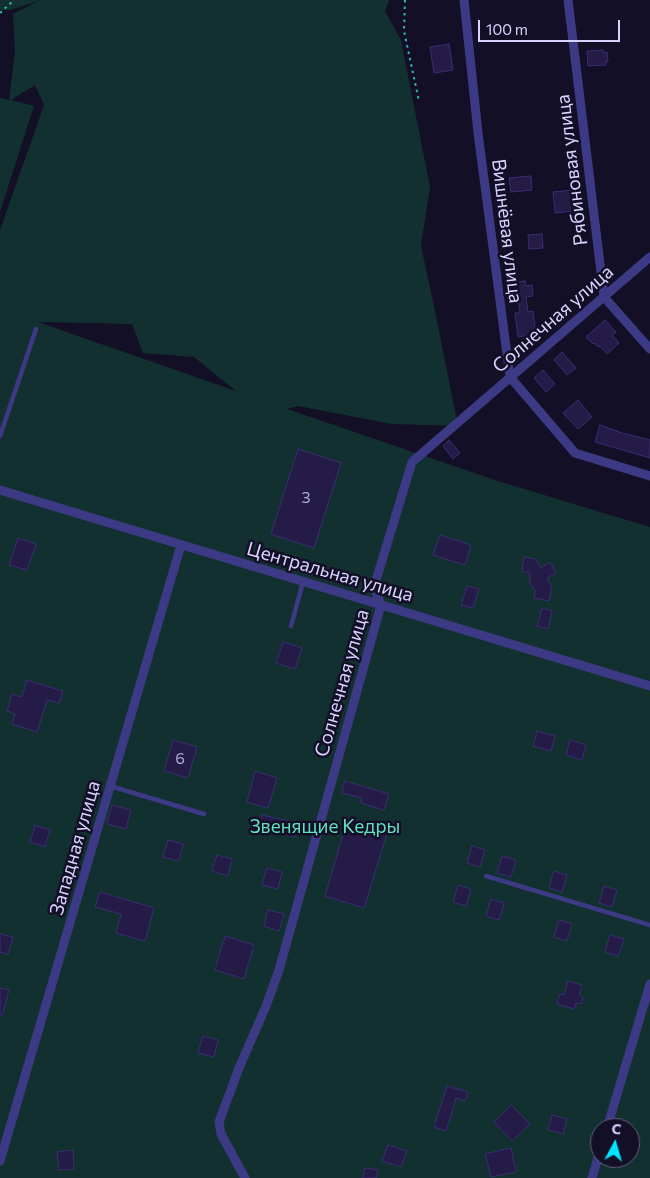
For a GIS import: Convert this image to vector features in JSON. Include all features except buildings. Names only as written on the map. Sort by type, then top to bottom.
[{"type":"street","name":"Вишнёвая улица","points":[[464,0],[478,134],[510,377]]},
{"type":"street","name":"Рябиновая улица","points":[[568,0],[604,297]]},
{"type":"street","name":"Солнечная улица","points":[[245,1178],[221,1134],[219,1122],[279,970],[381,605],[374,587],[412,462],[650,257]]},
{"type":"street","points":[[604,297],[650,349]]},
{"type":"street","points":[[510,377],[575,453],[650,476]]},
{"type":"street","name":"Центральная улица","points":[[0,490],[650,686]]},
{"type":"street","name":"Западная улица","points":[[0,1161],[182,545]]},
{"type":"street","points":[[610,1118],[650,984]]},
{"type":"lane","points":[[0,436],[36,329]]},
{"type":"lane","points":[[291,626],[303,582]]},
{"type":"lane","points":[[110,786],[204,814]]},
{"type":"lane","points":[[486,876],[650,925]]},
{"type":"path","points":[[0,13],[14,0]]},
{"type":"path","points":[[405,0],[404,31],[419,101]]},
{"type":"green space","name":"Звенящие Кедры","points":[[0,0],[389,0],[385,11],[401,40],[430,187],[421,246],[458,426],[392,424],[298,406],[287,409],[498,481],[650,527],[650,1178],[0,1178],[0,230],[44,105],[35,85],[11,100],[34,106],[0,212],[0,98],[9,100],[15,51],[13,14],[38,1],[11,10],[0,10]],"holes":[[[38,322],[132,324],[143,353],[194,357],[236,391]]]}]
